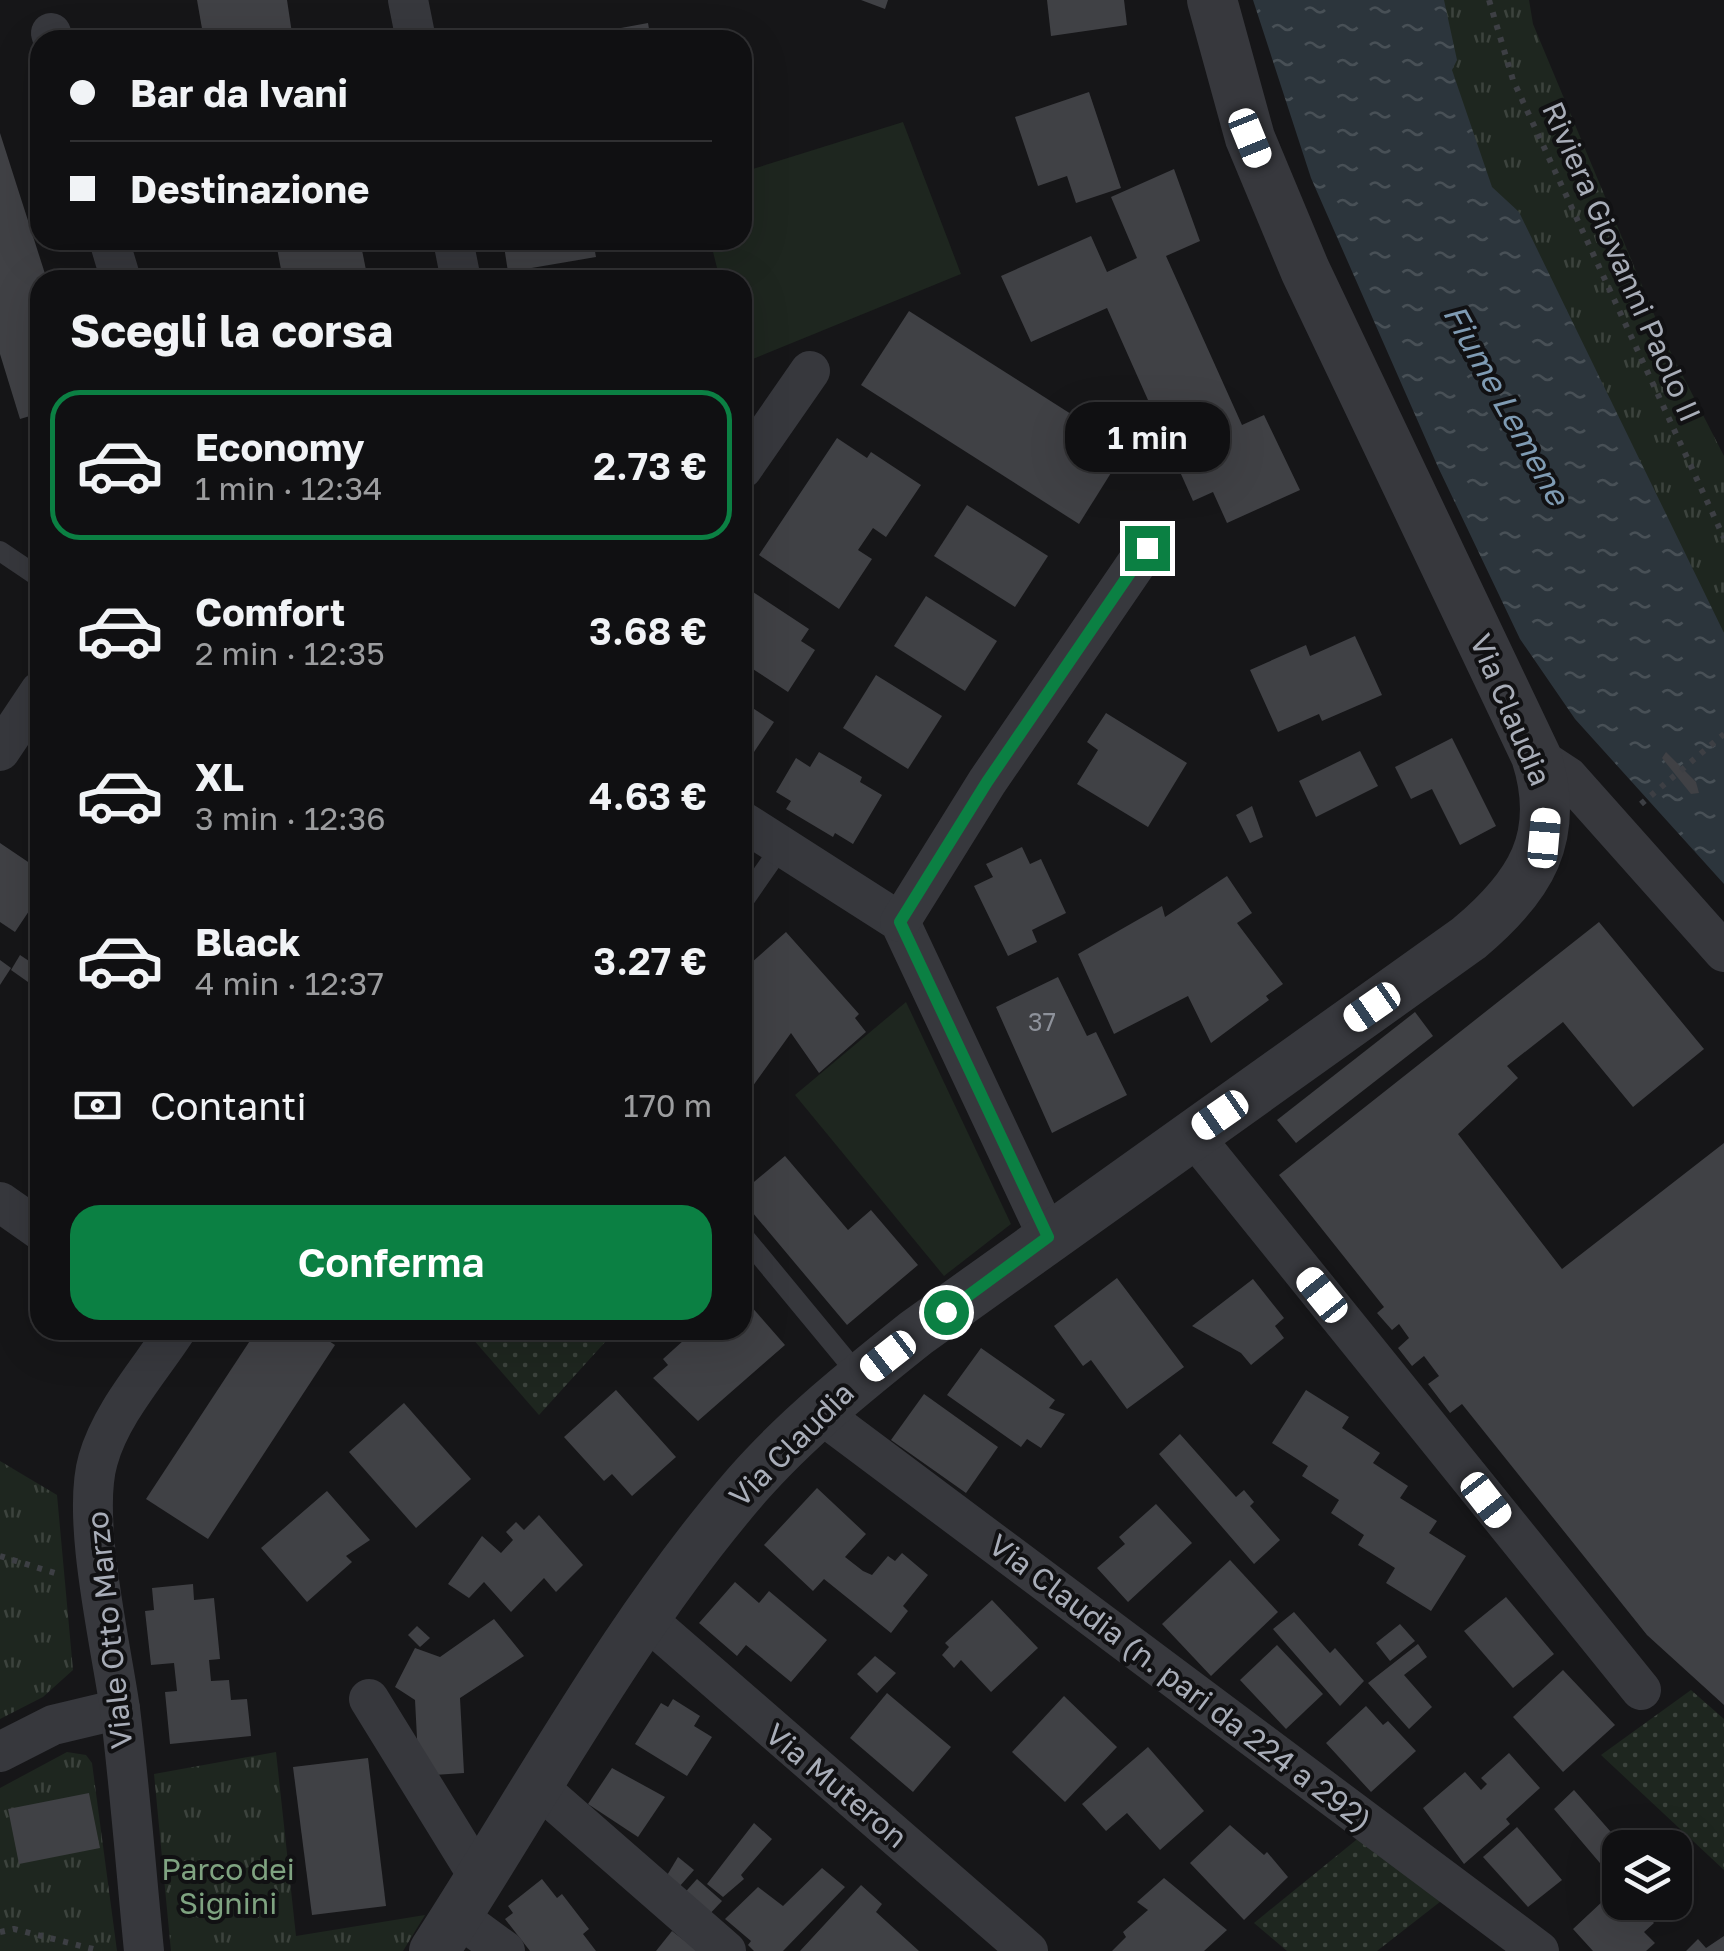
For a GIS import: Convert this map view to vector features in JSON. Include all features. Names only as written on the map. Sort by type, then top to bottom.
[{"type":"street","points":[[408,0],[414,30]]},
{"type":"street","name":"Via Claudia","points":[[457,1915],[646,1619],[750,1482],[860,1378],[1048,1237],[1500,912],[1533,866],[1544,838],[1547,797],[1536,756],[1304,270],[1250,138],[1212,0]]},
{"type":"street","points":[[752,454],[810,371]]},
{"type":"street","points":[[900,922],[987,782],[1147,548]]},
{"type":"street","points":[[0,751],[30,706]]},
{"type":"street","points":[[1536,756],[1621,821],[1724,952]]},
{"type":"street","points":[[752,828],[900,922],[1048,1237]]},
{"type":"street","points":[[1192,1134],[1641,1690]]},
{"type":"street","points":[[0,1202],[30,1223]]},
{"type":"street","name":"Viale Otto Marzo","points":[[144,1951],[120,1709],[100,1586],[94,1490],[97,1461],[117,1419],[169,1340]]},
{"type":"street","name":"Via Claudia (n. pari da 224 a 292)","points":[[821,1414],[1539,1951]]},
{"type":"street","name":"Via Muteron","points":[[646,1619],[1028,1951]]},
{"type":"street","points":[[369,1699],[457,1915],[505,1951]]},
{"type":"street","points":[[0,1752],[53,1725],[120,1709]]},
{"type":"street","points":[[538,1788],[726,1951]]},
{"type":"lane","points":[[0,551],[30,571]]},
{"type":"lane","points":[[752,888],[781,847]]},
{"type":"lane","points":[[752,1246],[860,1378]]},
{"type":"path","name":"Riviera Giovanni Paolo II","points":[[1490,0],[1513,80],[1724,538]]},
{"type":"path","points":[[1621,821],[1724,734]]},
{"type":"path","points":[[0,1556],[100,1586]]},
{"type":"path","points":[[0,1932],[14,1928],[101,1951]]},
{"type":"green space","points":[[1315,0],[1529,0],[1533,24],[1666,343],[1724,456],[1724,753]]},
{"type":"green space","points":[[903,122],[961,274],[752,359],[752,270],[718,270],[712,250],[752,250],[752,169]]},
{"type":"green space","points":[[906,1002],[1011,1224],[944,1276],[795,1095]]},
{"type":"green space","points":[[474,1340],[607,1340],[539,1415]]},
{"type":"green space","points":[[0,1461],[57,1495],[73,1670],[43,1697],[0,1719]]},
{"type":"green space","points":[[1691,1690],[1724,1719],[1724,1870],[1692,1840],[1692,1830],[1681,1830],[1601,1755]]},
{"type":"green space","name":"Parco dei Signini","points":[[67,1752],[86,1755],[92,1763],[117,1951],[0,1951],[0,1788]]},
{"type":"green space","name":"Parco dei Signini","points":[[276,1752],[296,1936],[425,1915],[403,1951],[171,1951],[154,1774]]},
{"type":"green space","points":[[1361,1836],[1445,1898],[1377,1951],[1287,1951],[1254,1923]]},
{"type":"water","name":"Fiume Lemene","points":[[1253,0],[1444,0],[1457,60],[1452,70],[1492,187],[1519,212],[1724,633],[1724,884],[1575,719],[1520,639],[1438,467],[1311,178]]},
{"type":"building","points":[[197,0],[287,0],[292,30],[202,30]]},
{"type":"building","points":[[861,0],[888,0],[885,9]]},
{"type":"building","points":[[1047,0],[1124,0],[1127,25],[1051,36]]},
{"type":"building","points":[[648,23],[649,30],[610,30]]},
{"type":"building","points":[[1089,92],[1121,188],[1076,203],[1067,176],[1038,186],[1015,117]]},
{"type":"building","points":[[0,133],[30,227],[30,250],[37,250],[44,270],[30,270],[30,416],[20,419],[0,354]]},
{"type":"building","points":[[1174,169],[1200,241],[1166,256],[1242,425],[1264,415],[1300,490],[1227,523],[1213,492],[1193,501],[1107,308],[1031,342],[1001,276],[1091,236],[1107,272],[1137,258],[1111,197]]},
{"type":"building","points":[[277,250],[362,250],[366,270],[281,270]]},
{"type":"building","points":[[505,250],[595,250],[596,257],[508,270]]},
{"type":"building","points":[[909,311],[1126,449],[1079,524],[861,385]]},
{"type":"building","points":[[837,438],[867,458],[871,452],[921,485],[886,537],[873,528],[858,550],[872,559],[839,609],[759,555]]},
{"type":"building","points":[[967,505],[1048,556],[1015,607],[934,556]]},
{"type":"building","points":[[752,591],[809,629],[801,641],[815,650],[788,692],[752,669]]},
{"type":"building","points":[[926,596],[997,641],[965,691],[894,646]]},
{"type":"building","points":[[1355,636],[1382,695],[1322,721],[1319,714],[1278,732],[1250,670],[1306,645],[1310,656]]},
{"type":"building","points":[[876,675],[942,716],[908,769],[843,728]]},
{"type":"building","points":[[752,708],[774,722],[752,755]]},
{"type":"building","points":[[1106,713],[1187,763],[1148,827],[1077,784],[1098,750],[1087,742]]},
{"type":"building","points":[[1452,738],[1496,826],[1460,845],[1432,789],[1411,799],[1395,767]]},
{"type":"building","points":[[1360,751],[1378,786],[1316,817],[1299,781]]},
{"type":"building","points":[[819,752],[862,777],[860,782],[882,795],[853,844],[835,833],[833,837],[786,809],[791,801],[776,792],[796,758],[810,767]]},
{"type":"building","points":[[1666,752],[1696,782],[1699,793],[1691,794],[1662,758]]},
{"type":"building","points":[[1252,806],[1263,837],[1250,843],[1236,815]]},
{"type":"building","points":[[0,843],[30,863],[30,910],[15,932],[0,922]]},
{"type":"building","points":[[1022,847],[1030,864],[1041,859],[1066,913],[1032,930],[1037,942],[1008,956],[974,886],[993,877],[986,864]]},
{"type":"building","points":[[1227,876],[1252,913],[1237,923],[1283,984],[1266,996],[1269,1000],[1211,1043],[1188,996],[1114,1034],[1078,954],[1162,906],[1165,917]]},
{"type":"building","points":[[1599,922],[1704,1049],[1633,1107],[1563,1022],[1507,1066],[1518,1078],[1458,1134],[1562,1269],[1724,1143],[1724,1705],[1647,1635],[1462,1404],[1450,1413],[1428,1384],[1439,1376],[1424,1356],[1412,1366],[1398,1348],[1409,1338],[1399,1324],[1392,1330],[1377,1313],[1384,1307],[1279,1175]]},
{"type":"building","points":[[786,932],[859,1014],[855,1018],[866,1032],[819,1073],[791,1033],[752,1087],[752,962]]},
{"type":"building","points":[[20,955],[30,962],[30,979],[28,982],[11,970]]},
{"type":"building","points":[[0,960],[11,968],[0,985]]},
{"type":"building","points":[[1058,977],[1087,1036],[1096,1032],[1127,1095],[1052,1133],[996,1007]]},
{"type":"building","points":[[1415,1012],[1433,1036],[1296,1143],[1277,1120]]},
{"type":"building","points":[[785,1156],[848,1230],[871,1210],[918,1265],[847,1325],[752,1212],[752,1184]]},
{"type":"building","points":[[1117,1278],[1184,1367],[1127,1409],[1091,1360],[1083,1366],[1054,1326]]},
{"type":"building","points":[[1253,1279],[1284,1318],[1275,1326],[1284,1338],[1251,1365],[1241,1353],[1192,1326]]},
{"type":"building","points":[[752,1307],[785,1345],[698,1421],[653,1378],[668,1365],[663,1359],[684,1340],[752,1340]]},
{"type":"building","points":[[250,1340],[327,1340],[335,1345],[208,1539],[146,1499]]},
{"type":"building","points":[[981,1348],[1055,1400],[1049,1408],[1065,1414],[1041,1448],[1027,1439],[1021,1447],[947,1395]]},
{"type":"building","points":[[616,1390],[676,1457],[632,1496],[612,1474],[604,1481],[564,1437]]},
{"type":"building","points":[[1306,1390],[1349,1417],[1342,1428],[1380,1453],[1373,1463],[1408,1486],[1400,1498],[1437,1521],[1429,1533],[1466,1556],[1431,1611],[1386,1583],[1395,1568],[1358,1545],[1364,1535],[1331,1513],[1339,1500],[1302,1476],[1308,1466],[1272,1443]]},
{"type":"building","points":[[924,1394],[998,1447],[966,1493],[891,1440]]},
{"type":"building","points":[[404,1403],[471,1479],[416,1528],[349,1452]]},
{"type":"building","points":[[1180,1434],[1236,1497],[1244,1490],[1254,1502],[1250,1506],[1280,1540],[1254,1564],[1159,1454]]},
{"type":"building","points":[[817,1488],[866,1534],[845,1557],[872,1575],[888,1556],[895,1561],[902,1553],[928,1575],[903,1606],[908,1611],[891,1633],[824,1579],[813,1591],[764,1545]]},
{"type":"building","points":[[327,1491],[370,1540],[346,1556],[352,1562],[307,1602],[261,1548]]},
{"type":"building","points":[[1156,1504],[1192,1543],[1128,1602],[1097,1568],[1125,1544],[1119,1537]]},
{"type":"building","points":[[539,1515],[583,1565],[556,1592],[544,1578],[511,1612],[484,1582],[469,1598],[448,1584],[482,1536],[501,1553],[513,1540],[506,1532],[516,1522],[524,1530]]},
{"type":"building","points":[[1230,1560],[1278,1612],[1211,1676],[1162,1624]]},
{"type":"building","points":[[735,1582],[759,1603],[769,1591],[827,1640],[791,1682],[746,1645],[737,1656],[699,1623]]},
{"type":"building","points":[[193,1584],[194,1600],[214,1598],[220,1659],[209,1660],[211,1681],[229,1680],[231,1700],[247,1699],[251,1736],[170,1744],[165,1692],[177,1691],[174,1663],[151,1665],[145,1611],[154,1610],[152,1588]]},
{"type":"building","points":[[1506,1597],[1554,1654],[1513,1688],[1464,1631]]},
{"type":"building","points":[[992,1600],[1038,1648],[991,1692],[961,1660],[954,1668],[942,1655],[949,1647],[945,1643]]},
{"type":"building","points":[[1294,1612],[1330,1653],[1335,1648],[1364,1681],[1340,1706],[1273,1629]]},
{"type":"building","points":[[494,1619],[524,1656],[460,1698],[464,1773],[419,1776],[415,1700],[395,1687],[415,1648],[440,1657]]},
{"type":"building","points":[[1400,1624],[1415,1641],[1390,1661],[1376,1643]]},
{"type":"building","points":[[417,1626],[430,1638],[420,1647],[408,1635]]},
{"type":"building","points":[[1418,1644],[1427,1657],[1404,1675],[1432,1707],[1409,1729],[1368,1683]]},
{"type":"building","points":[[1277,1645],[1323,1694],[1286,1729],[1240,1680]]},
{"type":"building","points":[[875,1656],[896,1673],[877,1693],[857,1674]]},
{"type":"building","points":[[1563,1670],[1615,1725],[1563,1772],[1513,1717]]},
{"type":"building","points":[[887,1693],[951,1747],[913,1792],[850,1738]]},
{"type":"building","points":[[1064,1696],[1117,1747],[1065,1802],[1012,1752]]},
{"type":"building","points":[[673,1699],[700,1716],[694,1726],[712,1737],[687,1776],[635,1744],[661,1703],[668,1707]]},
{"type":"building","points":[[1366,1706],[1383,1725],[1388,1721],[1416,1751],[1371,1792],[1326,1743]]},
{"type":"building","points":[[1148,1747],[1204,1811],[1160,1850],[1127,1813],[1106,1831],[1082,1804]]},
{"type":"building","points":[[1509,1753],[1540,1788],[1506,1819],[1510,1824],[1464,1864],[1423,1808],[1465,1772],[1481,1790],[1487,1784],[1481,1778]]},
{"type":"building","points":[[368,1758],[386,1906],[312,1915],[293,1767]]},
{"type":"building","points":[[612,1768],[665,1797],[638,1837],[588,1804]]},
{"type":"building","points":[[1574,1790],[1609,1830],[1602,1830],[1602,1865],[1554,1809]]},
{"type":"building","points":[[89,1793],[100,1848],[19,1864],[8,1809]]},
{"type":"building","points":[[754,1823],[772,1839],[741,1875],[744,1879],[723,1897],[707,1884]]},
{"type":"building","points":[[1230,1825],[1264,1855],[1267,1852],[1288,1877],[1244,1920],[1190,1863]]},
{"type":"building","points":[[1517,1827],[1562,1880],[1528,1907],[1483,1857]]},
{"type":"building","points":[[678,1857],[694,1870],[679,1887],[666,1877]]},
{"type":"building","points":[[822,1868],[845,1887],[783,1951],[754,1951],[748,1945],[751,1941],[725,1919],[758,1887],[783,1906]]},
{"type":"building","points":[[1164,1878],[1227,1930],[1204,1951],[1112,1951],[1126,1937],[1123,1932],[1148,1910],[1137,1902]]},
{"type":"building","points":[[542,1879],[557,1898],[562,1894],[589,1929],[583,1934],[596,1951],[530,1951],[505,1919],[513,1913],[508,1906]]},
{"type":"building","points":[[697,1879],[722,1901],[704,1920],[680,1898]]},
{"type":"building","points":[[861,1885],[882,1904],[876,1912],[919,1951],[800,1951]]},
{"type":"building","points":[[1602,1902],[1602,1920],[1651,1920],[1654,1923],[1644,1932],[1655,1943],[1646,1951],[1593,1951],[1573,1929]]},
{"type":"building","points":[[672,1931],[698,1951],[656,1951]]},
{"type":"building","points":[[1724,1936],[1724,1951],[1686,1951],[1698,1939],[1706,1948]]},
{"type":"route","points":[[946,1312],[1048,1237],[900,922],[987,782],[1147,548]]}]
